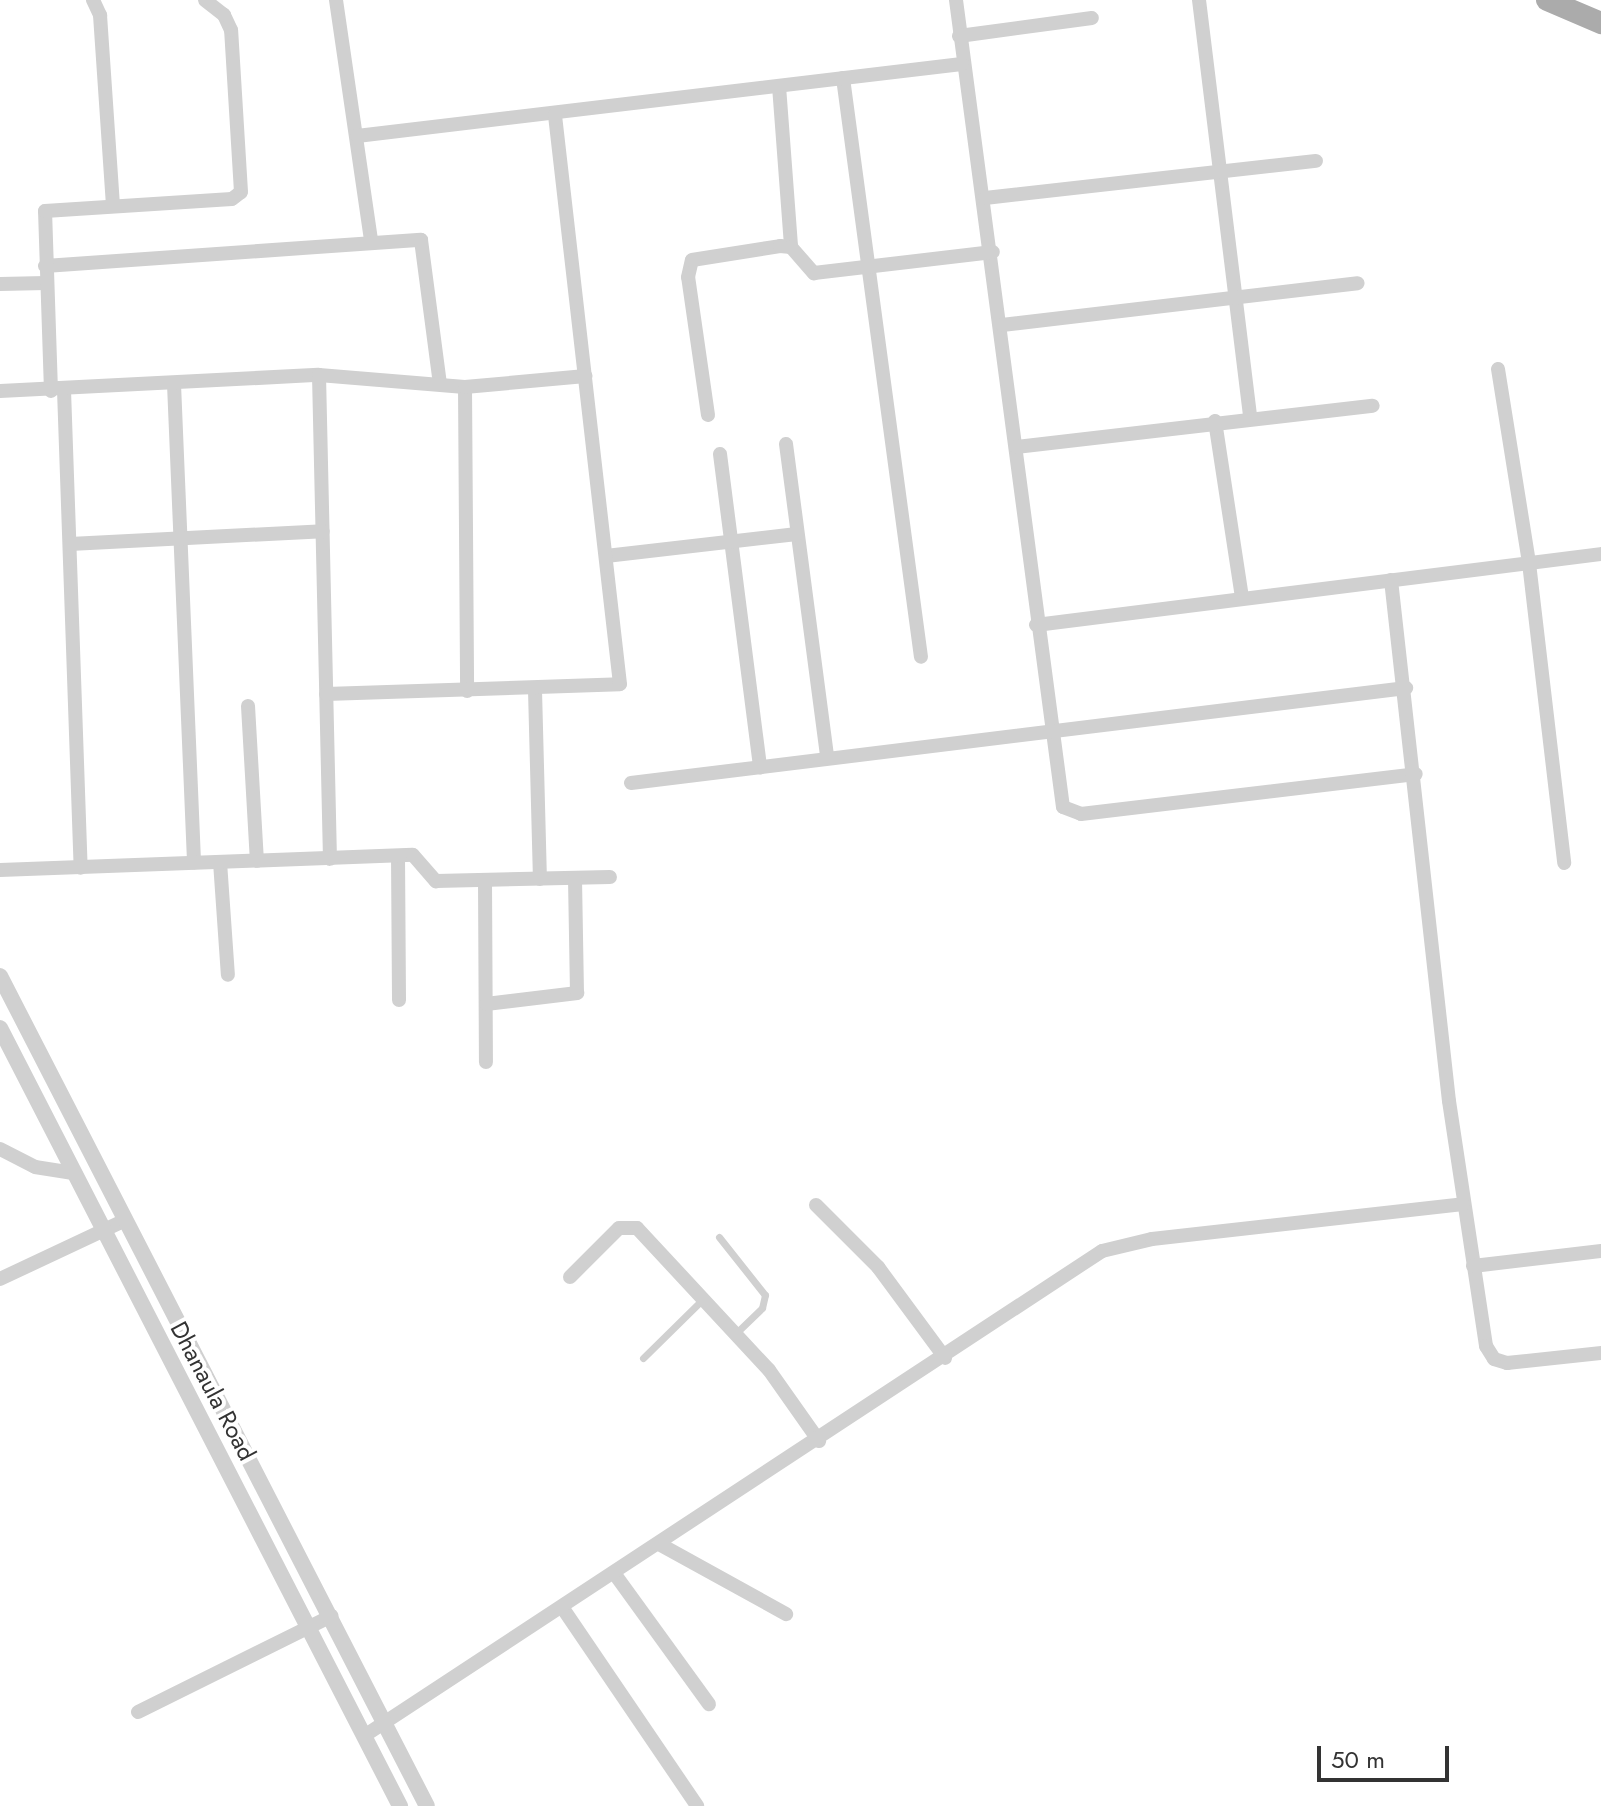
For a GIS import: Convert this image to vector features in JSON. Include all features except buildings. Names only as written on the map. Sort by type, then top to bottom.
[{"type":"main road","points":[[1547,0],[1601,23]]},
{"type":"street","points":[[93,0],[100,15],[113,205]]},
{"type":"street","points":[[81,868],[70,544],[46,283],[45,211],[232,199],[241,192],[231,30],[205,0]]},
{"type":"street","points":[[336,0],[371,241]]},
{"type":"street","points":[[956,0],[962,64],[993,252],[1049,729],[1063,807],[1081,814],[1416,774]]},
{"type":"street","points":[[1199,0],[1250,417]]},
{"type":"street","points":[[959,36],[1092,18]]},
{"type":"street","points":[[357,136],[555,115],[962,64]]},
{"type":"street","points":[[843,78],[921,657]]},
{"type":"street","points":[[779,86],[791,247],[808,272],[993,252]]},
{"type":"street","points":[[326,694],[535,690],[620,684],[555,115]]},
{"type":"street","points":[[985,198],[1316,161]]},
{"type":"street","points":[[45,266],[371,241],[425,244],[440,384]]},
{"type":"street","points":[[708,415],[688,267],[702,256],[791,247]]},
{"type":"street","points":[[0,284],[46,283]]},
{"type":"street","points":[[1002,325],[1234,295],[1358,283]]},
{"type":"street","points":[[1498,369],[1529,563],[1564,863]]},
{"type":"street","points":[[0,391],[58,391],[319,375],[465,387],[585,376]]},
{"type":"street","points":[[319,375],[330,859]]},
{"type":"street","points":[[174,384],[194,863]]},
{"type":"street","points":[[465,387],[467,691]]},
{"type":"street","points":[[1016,447],[1215,421],[1373,406]]},
{"type":"street","points":[[1215,421],[1242,598]]},
{"type":"street","points":[[786,444],[827,757]]},
{"type":"street","points":[[720,454],[760,767]]},
{"type":"street","points":[[70,544],[323,531]]},
{"type":"street","points":[[606,556],[797,534]]},
{"type":"street","points":[[1036,625],[1601,554]]},
{"type":"street","points":[[1391,580],[1416,774],[1463,1204],[1486,1346],[1494,1359],[1529,1362],[1601,1353]]},
{"type":"street","points":[[631,783],[1049,729],[1406,688]]},
{"type":"street","points":[[535,690],[540,879]]},
{"type":"street","points":[[248,706],[257,861]]},
{"type":"street","points":[[0,870],[398,856],[421,858],[433,880],[610,877]]},
{"type":"street","points":[[398,856],[399,1000]]},
{"type":"street","points":[[220,862],[228,975]]},
{"type":"street","points":[[486,1004],[577,993],[575,878]]},
{"type":"street","points":[[485,881],[486,1062]]},
{"type":"street","name":"Dhanaula Road","points":[[0,976],[123,1221],[331,1616],[427,1806]]},
{"type":"street","name":"Dhanaula Road","points":[[0,1028],[400,1806]]},
{"type":"street","points":[[0,1149],[35,1167],[72,1173]]},
{"type":"street","points":[[364,1736],[564,1610],[614,1573],[945,1358],[1102,1251],[1152,1239],[1463,1204]]},
{"type":"street","points":[[816,1205],[878,1267],[945,1358]]},
{"type":"street","points":[[0,1279],[123,1221]]},
{"type":"street","points":[[570,1277],[619,1228],[631,1225],[736,1333],[819,1441]]},
{"type":"street","points":[[1473,1266],[1601,1251]]},
{"type":"street","points":[[661,1545],[786,1614]]},
{"type":"street","points":[[614,1573],[709,1704]]},
{"type":"street","points":[[564,1610],[697,1806]]},
{"type":"street","points":[[138,1712],[331,1616]]},
{"type":"lane","points":[[719,1237],[765,1295],[762,1308],[736,1333]]},
{"type":"lane","points":[[643,1358],[704,1298]]}]
